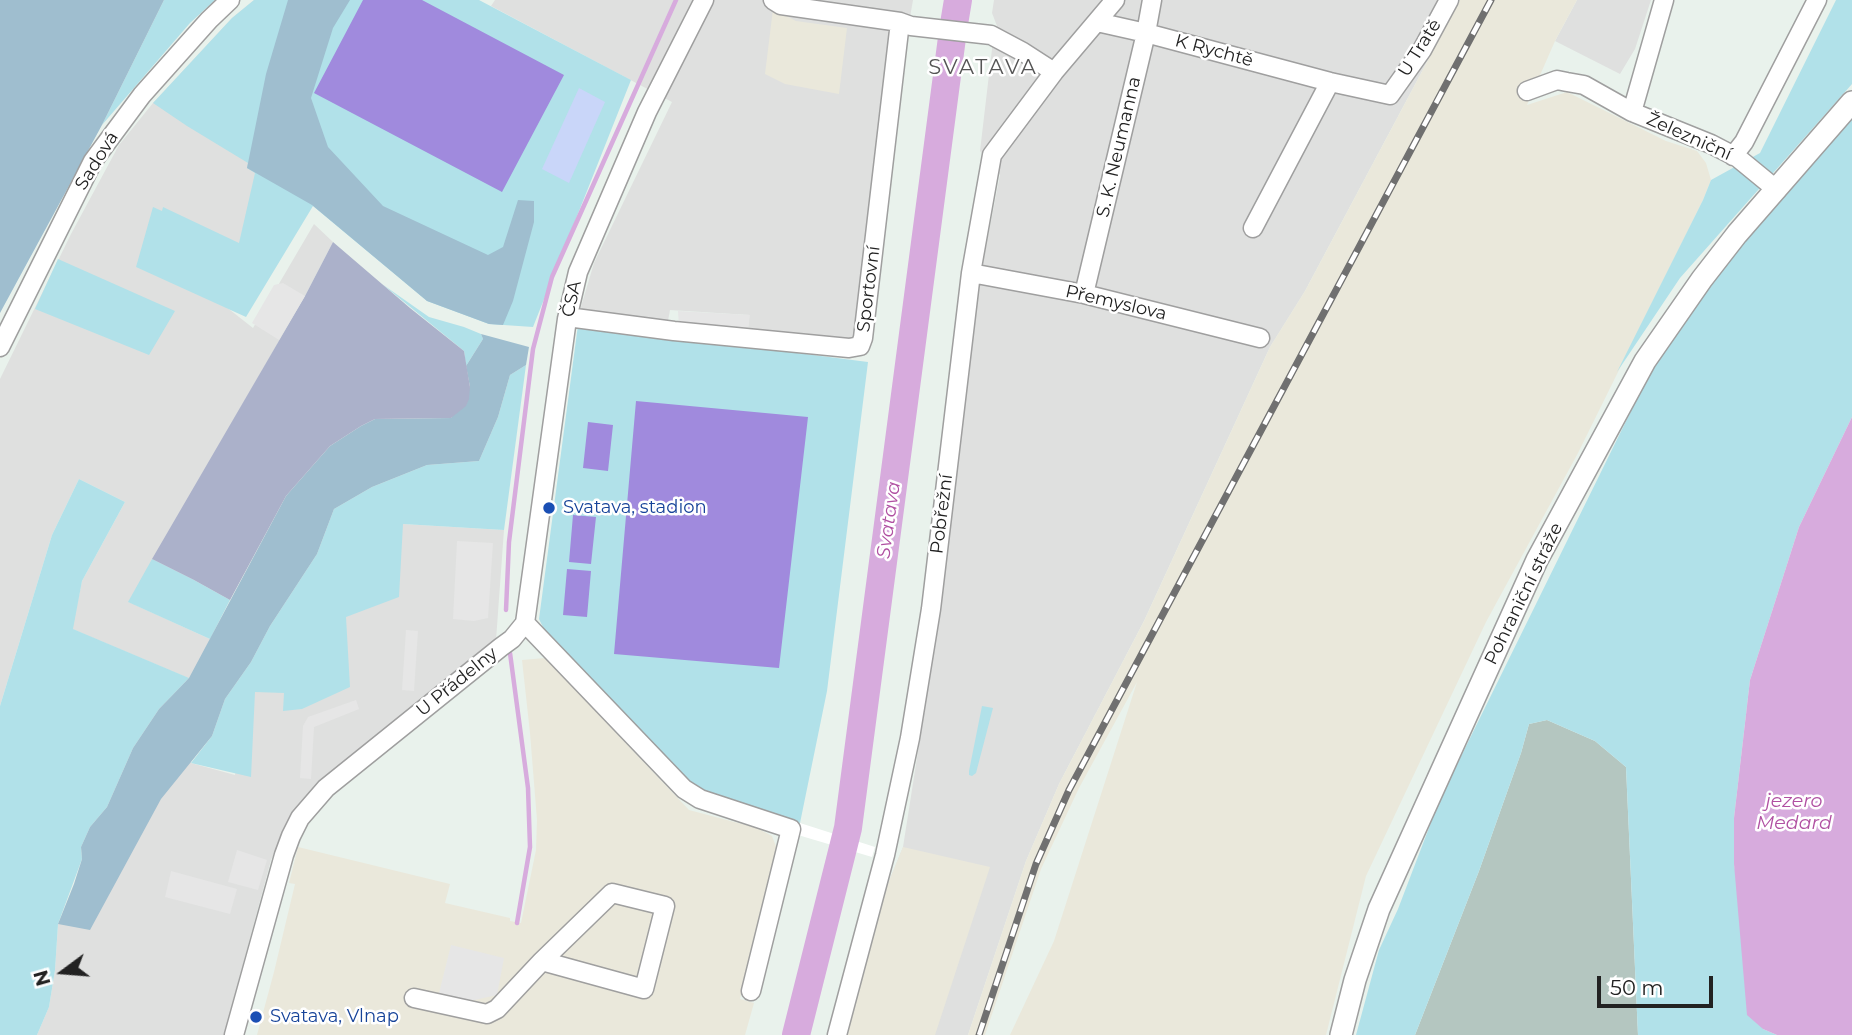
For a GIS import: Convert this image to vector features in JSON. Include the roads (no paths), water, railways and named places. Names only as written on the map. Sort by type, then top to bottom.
[{"type":"street","name":"Sadová","points":[[0,347],[93,161],[142,95],[230,0]]},
{"type":"street","name":"ČSA","points":[[523,626],[567,319],[578,272],[647,112],[704,0]]},
{"type":"street","points":[[774,0],[781,5],[991,35],[1054,72]]},
{"type":"street","points":[[1097,22],[1115,0]]},
{"type":"street","name":"S. K. Neumanna","points":[[1084,294],[1152,0]]},
{"type":"street","name":"U Tratě","points":[[1390,95],[1422,50],[1449,0]]},
{"type":"street","name":"Železniční","points":[[1632,112],[1664,0]]},
{"type":"street","points":[[1733,156],[1744,142],[1817,0]]},
{"type":"street","name":"K Rychtě","points":[[1097,22],[1390,95]]},
{"type":"street","name":"Pobřežní","points":[[837,1035],[885,855],[909,738],[931,609],[971,273],[992,155],[1054,72],[1097,22]]},
{"type":"street","name":"Sportovní","points":[[567,319],[849,348],[860,346],[906,24]]},
{"type":"street","name":"Železniční","points":[[1527,91],[1557,80],[1584,85],[1632,112],[1711,144],[1733,156],[1777,190]]},
{"type":"street","points":[[1253,228],[1330,82]]},
{"type":"street","name":"Pohraniční stráže","points":[[1341,1035],[1355,980],[1379,909],[1537,560],[1645,361],[1737,234],[1852,102]]},
{"type":"street","name":"Přemyslova","points":[[971,273],[1084,294],[1260,338]]},
{"type":"street","points":[[523,626],[684,789],[700,799],[791,829],[751,991]]},
{"type":"street","name":"U Přádelny","points":[[234,1035],[284,855],[300,818],[326,788],[501,647],[523,626]]},
{"type":"street","points":[[414,998],[487,1014],[497,1009],[542,961],[612,893],[665,906],[644,989],[542,961]]},
{"type":"water","name":"jezero Medard","points":[[1852,417],[1852,1035],[1777,1035],[1763,1029],[1747,1015],[1734,864],[1734,818],[1750,680],[1799,527]]},
{"type":"waterway","points":[[506,610],[509,542],[533,349],[552,277],[676,0]]},
{"type":"waterway","name":"Svatava","points":[[796,1035],[848,828],[958,0]]},
{"type":"waterway","points":[[510,653],[528,788],[530,847],[517,923]]},
{"type":"railway","points":[[979,1035],[1036,864],[1069,790],[1491,0]]},
{"type":"place","name":"Svatava, stadion","points":[[549,508]]},
{"type":"place","name":"Svatava, Vlnap","points":[[256,1017]]},
{"type":"district","name":"SVATAVA","points":[[983,68]]}]
